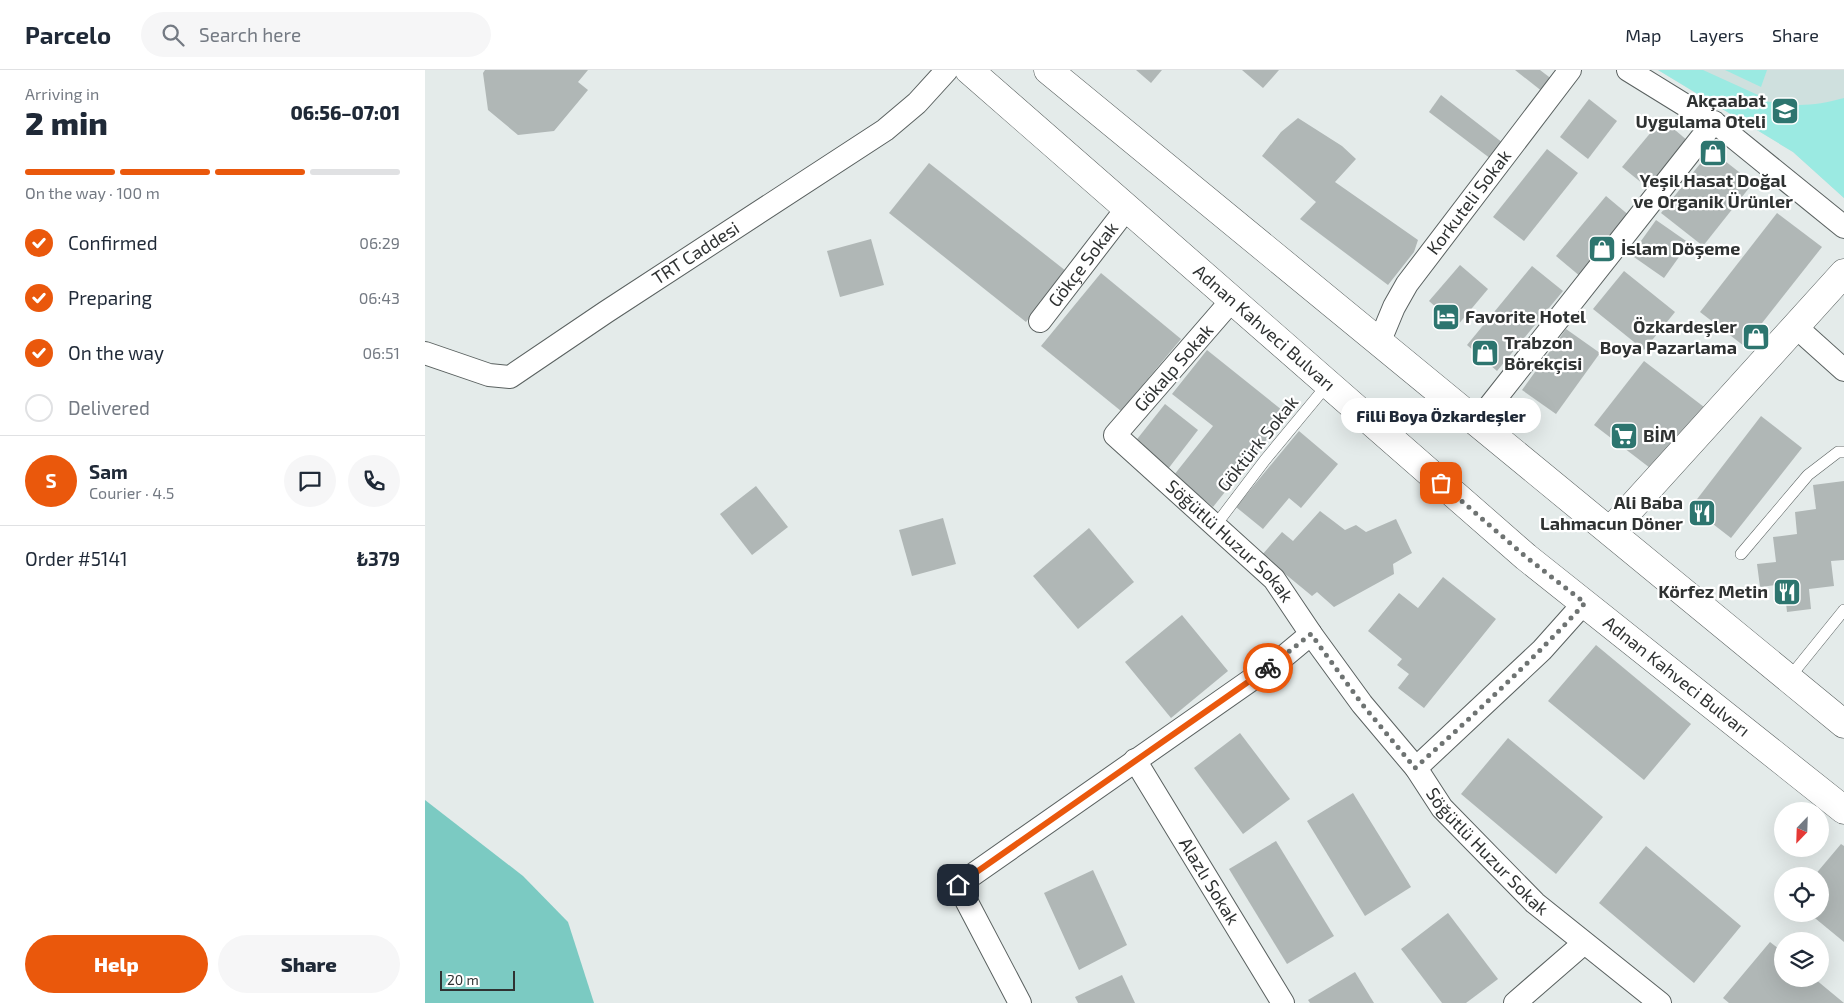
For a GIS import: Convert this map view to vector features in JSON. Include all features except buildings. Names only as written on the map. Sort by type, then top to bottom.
[{"type":"main road","name":"Adnan Kahveci Bulvarı","points":[[969,70],[1526,557],[1844,810]]},
{"type":"main road","points":[[1048,70],[1379,343],[1611,530],[1844,724]]},
{"type":"main road","points":[[1611,530],[1844,273]]},
{"type":"street","name":"TRT Caddesi","points":[[425,353],[489,375],[510,377],[885,130],[917,103],[947,70]]},
{"type":"street","name":"Korkuteli Sokak","points":[[1379,343],[1394,307],[1407,284],[1571,70]]},
{"type":"street","points":[[1628,70],[1714,122],[1844,227]]},
{"type":"street","points":[[1477,422],[1714,122]]},
{"type":"street","name":"Gökçe Sokak","points":[[1041,321],[1127,208]]},
{"type":"street","name":"Gökalp Sokak","points":[[1115,435],[1232,300]]},
{"type":"street","points":[[1796,327],[1844,370]]},
{"type":"street","name":"Söğütlü Huzur Sokak","points":[[1115,435],[1274,579],[1362,704],[1415,768],[1441,808],[1535,903],[1583,944],[1660,1003]]},
{"type":"street","points":[[1415,768],[1475,715],[1542,650],[1585,603]]},
{"type":"street","points":[[1020,1003],[958,885],[1281,659],[1311,634]]},
{"type":"street","name":"Alazlı Sokak","points":[[1135,760],[1283,1003]]},
{"type":"street","points":[[1515,1003],[1583,944]]},
{"type":"lane","name":"Göktürk Sokak","points":[[1215,526],[1265,460],[1329,384]]},
{"type":"lane","points":[[1741,554],[1808,475],[1838,452],[1844,452]]},
{"type":"lane","points":[[1789,678],[1844,610]]},
{"type":"shaded area","name":"Akçaabat Uygulama Oteli","points":[[1658,70],[1844,70],[1844,198],[1793,152]]},
{"type":"shaded area","name":"Akçaabat Uygulama Oteli","points":[[1658,70],[1703,70],[1758,95],[1757,99],[1790,105],[1821,103],[1844,98],[1844,198],[1793,152]]},
{"type":"shaded area","points":[[1725,70],[1767,70],[1761,87]]},
{"type":"shaded area","points":[[425,800],[523,876],[568,922],[594,1003],[425,1003]]},
{"type":"way so far","points":[[1268,668],[1311,634],[1362,704],[1415,768],[1475,715],[1542,650],[1585,603],[1526,557],[1441,483]]},
{"type":"place","name":"Akçaabat Uygulama Oteli","points":[[1785,111]]},
{"type":"place","name":"Yeşil Hasat Doğal ve Organik Ürünler","points":[[1713,153]]},
{"type":"place","name":"İslam Döşeme","points":[[1602,249]]},
{"type":"place","name":"Favorite Hotel","points":[[1446,317]]},
{"type":"place","name":"Özkardeşler Boya Pazarlama","points":[[1756,337]]},
{"type":"place","name":"Trabzon Börekçisi","points":[[1485,353]]},
{"type":"place","name":"BİM","points":[[1624,436]]},
{"type":"place","name":"Filli Boya Özkardeşler","points":[[1441,483]]},
{"type":"place","name":"Ali Baba Lahmacun Döner","points":[[1702,513]]},
{"type":"place","name":"Körfez Metin","points":[[1787,592]]},
{"type":"route","points":[[958,885],[1268,668]]}]
